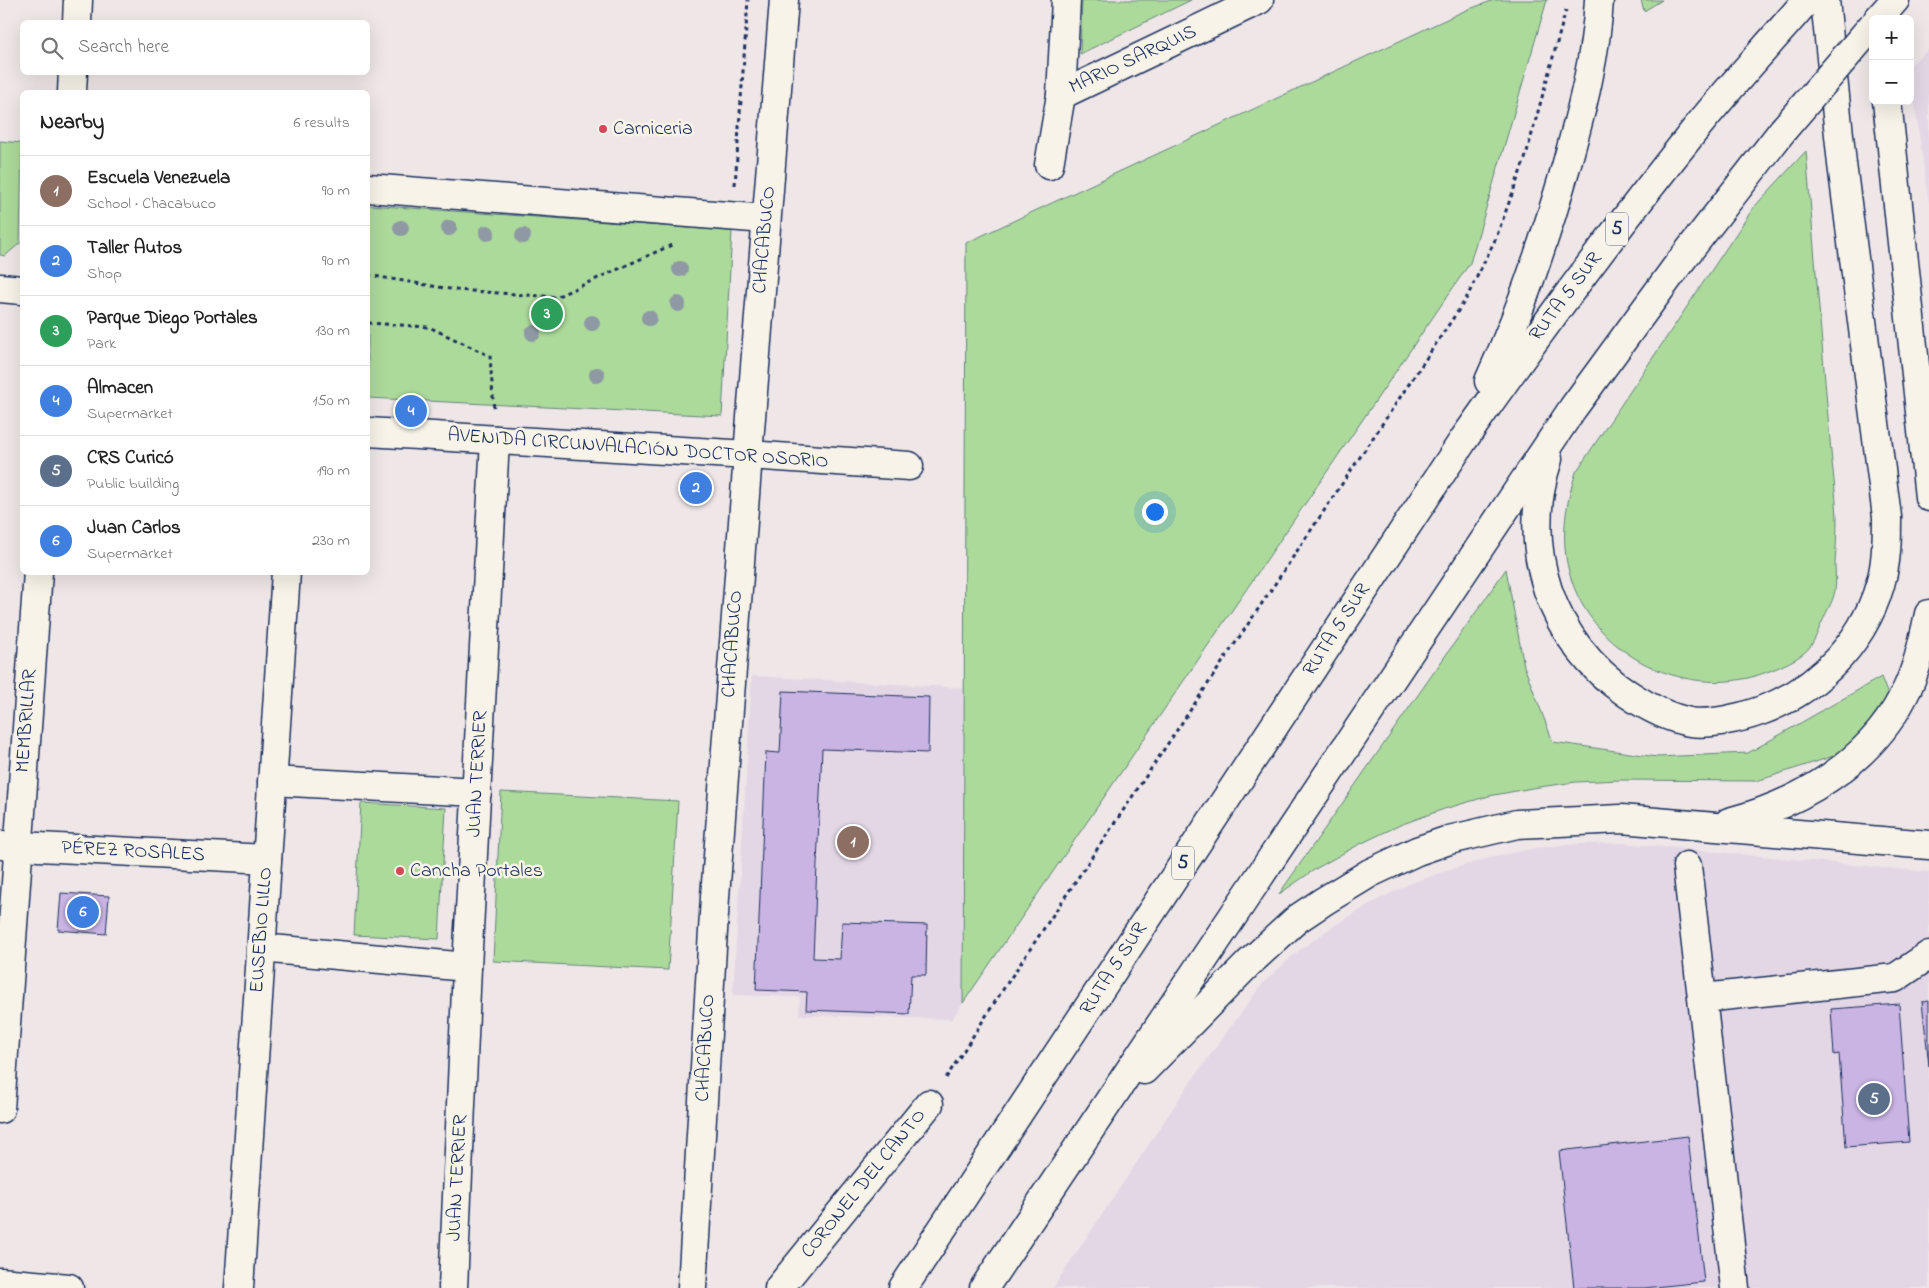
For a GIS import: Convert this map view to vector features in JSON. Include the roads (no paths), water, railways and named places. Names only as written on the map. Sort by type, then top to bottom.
[{"type":"main road","points":[[76,20],[78,0]]},
{"type":"main road","name":"CHACABUCO","points":[[692,1288],[715,897],[784,0]]},
{"type":"main road","points":[[1049,165],[1061,95],[1066,0]]},
{"type":"main road","name":"MARIO SARQUIS","points":[[1061,95],[1259,0]]},
{"type":"main road","points":[[1464,439],[1510,336],[1556,200],[1587,91],[1597,34],[1599,0]]},
{"type":"main road","name":"RUTA 5 SUR","points":[[903,1288],[1464,439],[1540,330],[1699,125],[1808,0]]},
{"type":"main road","points":[[1573,408],[1547,460],[1540,487],[1536,515],[1537,544],[1542,572],[1550,599],[1563,625],[1578,648],[1596,668],[1616,686],[1639,701],[1664,713],[1690,722],[1720,721],[1749,715],[1802,690],[1826,672],[1846,650],[1862,627],[1874,601],[1883,574],[1887,545],[1887,517],[1842,164],[1825,0]]},
{"type":"main road","points":[[1876,0],[1878,15]]},
{"type":"main road","points":[[1882,15],[1895,0]]},
{"type":"main road","points":[[984,1288],[1573,408],[1677,266],[1783,130],[1869,30]]},
{"type":"main road","points":[[72,90],[73,75]]},
{"type":"main road","points":[[1887,105],[1929,497]]},
{"type":"main road","points":[[370,188],[766,219]]},
{"type":"main road","points":[[0,288],[20,290]]},
{"type":"main road","name":"AVENIDA CIRCUNVALACIÓN DOCTOR OSORIO","points":[[370,432],[909,466]]},
{"type":"main road","name":"JUAN TERRIER","points":[[453,1288],[467,967],[495,440]]},
{"type":"main road","name":"MEMBRILLAR","points":[[0,1109],[9,845],[38,575]]},
{"type":"main road","name":"EUSEBIO LILLO","points":[[238,1288],[286,575]]},
{"type":"main road","points":[[1710,826],[1757,815],[1799,796],[1822,783],[1858,754],[1893,716],[1904,696],[1922,648],[1929,614]]},
{"type":"main road","points":[[272,781],[477,792]]},
{"type":"main road","points":[[1102,1112],[1276,938],[1324,901],[1370,872],[1449,840],[1517,824],[1621,819],[1929,845]]},
{"type":"main road","name":"PÉREZ ROSALES","points":[[9,845],[267,859]]},
{"type":"main road","points":[[1687,866],[1735,1288]]},
{"type":"main road","points":[[261,948],[467,967]]},
{"type":"main road","points":[[1703,998],[1895,978],[1929,954]]},
{"type":"main road","name":"CORONEL DEL CANTO","points":[[779,1288],[929,1104]]},
{"type":"main road","points":[[0,1282],[69,1288]]},
{"type":"place","name":"Carniceria","points":[[603,129]]},
{"type":"place","name":"Parque Diego Portales","points":[[547,314]]},
{"type":"place","name":"Almacen","points":[[411,411]]},
{"type":"place","name":"Taller Autos","points":[[696,488]]},
{"type":"place","name":"Escuela Venezuela","points":[[853,842]]},
{"type":"place","name":"Cancha Portales","points":[[400,871]]},
{"type":"place","name":"Juan Carlos","points":[[83,912]]},
{"type":"place","name":"CRS Curicó","points":[[1874,1099]]}]
